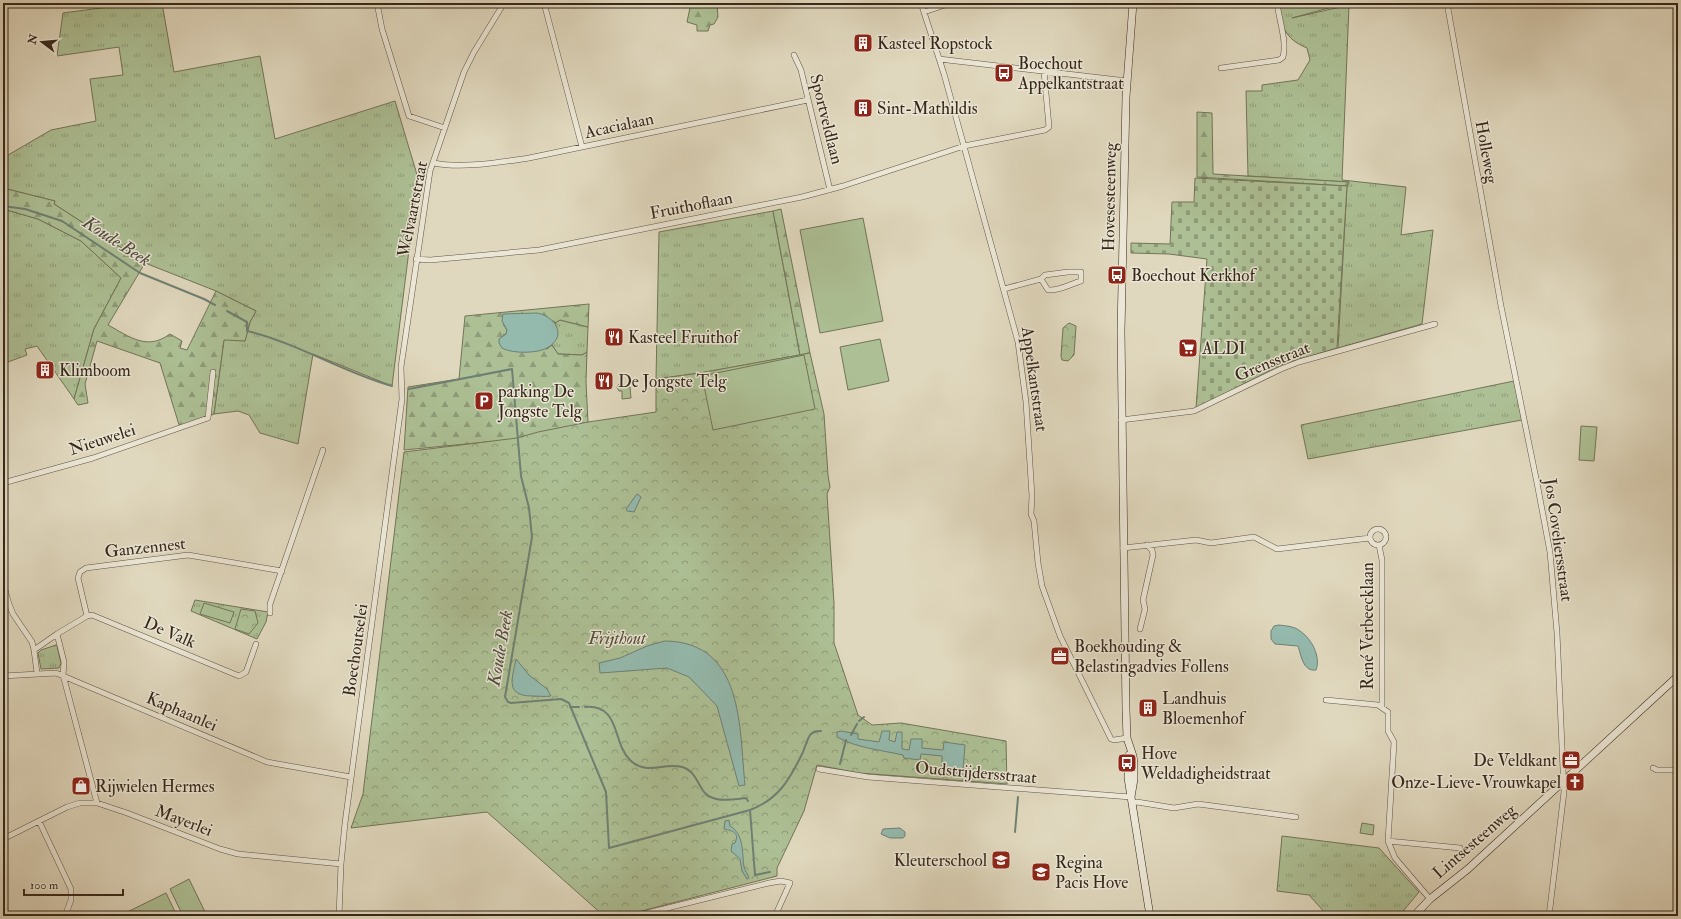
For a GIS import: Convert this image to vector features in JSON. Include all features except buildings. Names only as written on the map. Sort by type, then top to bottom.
[{"type":"street","points":[[377,3],[382,29],[409,116],[445,128]]},
{"type":"street","name":"Welvaartstraat","points":[[402,388],[401,367],[430,171],[468,62],[504,3]]},
{"type":"street","points":[[544,3],[582,147]]},
{"type":"street","name":"Appelkantstraat","points":[[921,3],[964,146],[1018,342],[1025,388],[1032,496],[1031,514],[1034,522],[1042,586],[1060,636],[1111,739],[1128,740]]},
{"type":"street","points":[[924,12],[951,3]]},
{"type":"street","name":"Hovesesteenweg","points":[[1133,3],[1125,111],[1121,326],[1123,548],[1128,740],[1133,756],[1132,800],[1150,916]]},
{"type":"street","points":[[1221,68],[1279,60],[1283,58],[1283,34],[1279,20],[1277,3]]},
{"type":"street","name":"Holleweg","points":[[1447,3],[1501,306]]},
{"type":"street","name":"Sportveldlaan","points":[[794,55],[800,70],[830,190]]},
{"type":"street","points":[[939,59],[1127,81]]},
{"type":"street","name":"Fruithoflaan","points":[[416,259],[430,260],[539,250],[830,190],[964,146],[1045,130],[1049,127],[1044,71]]},
{"type":"street","name":"Acacialaan","points":[[434,163],[446,166],[506,161],[582,147],[808,100]]},
{"type":"street","points":[[1004,289],[1041,279],[1045,275],[1081,272],[1081,281],[1068,285],[1058,291],[1048,290],[1041,279]]},
{"type":"street","name":"Jos Coveliersstraat","points":[[1501,306],[1550,552],[1557,633],[1564,792],[1549,916]]},
{"type":"street","name":"Grensstraat","points":[[1121,420],[1194,411],[1281,369],[1299,362],[1435,324]]},
{"type":"street","name":"Nieuwelei","points":[[3,483],[93,458],[208,418],[213,372]]},
{"type":"street","name":"Boechoutselei","points":[[339,916],[341,864],[351,777],[354,767],[402,399],[402,388]]},
{"type":"street","points":[[270,613],[270,604],[323,450]]},
{"type":"street","points":[[1378,529],[1383,531],[1386,535],[1386,540],[1379,545],[1373,544],[1370,538],[1371,533],[1378,529]]},
{"type":"street","points":[[1123,548],[1196,540],[1211,543],[1254,537],[1277,549],[1370,538]]},
{"type":"street","name":"René Verbeecklaan","points":[[1379,545],[1382,560],[1382,707]]},
{"type":"street","points":[[1140,629],[1145,609],[1143,600],[1153,556],[1152,550],[1147,546]]},
{"type":"street","name":"Ganzennest","points":[[87,616],[78,578],[80,572],[86,568],[188,555],[282,571]]},
{"type":"street","points":[[3,583],[9,604],[32,642],[37,673]]},
{"type":"street","points":[[34,650],[87,616]]},
{"type":"street","name":"De Valk","points":[[87,616],[98,617],[239,676],[246,672],[256,644]]},
{"type":"street","points":[[57,634],[64,662],[63,675],[97,803]]},
{"type":"street","name":"Kaphaanlei","points":[[3,676],[37,673],[56,673],[63,675],[267,762],[351,777]]},
{"type":"street","name":"Lintsesteenweg","points":[[1414,916],[1430,899],[1468,869],[1678,676]]},
{"type":"street","name":"René Verbeecklaan","points":[[1326,700],[1378,705],[1388,712],[1388,731],[1394,742],[1388,841],[1395,858],[1430,899]]},
{"type":"street","points":[[1653,768],[1657,770],[1678,770]]},
{"type":"street","name":"Oudstrijdersstraat","points":[[819,769],[868,777],[1132,800],[1174,808],[1198,804],[1296,816]]},
{"type":"street","name":"Mayerlei","points":[[3,839],[67,807],[80,803],[97,803],[119,810],[186,837],[238,854],[341,864]]},
{"type":"street","points":[[39,821],[71,889],[71,900],[65,916]]},
{"type":"street","points":[[1388,841],[1460,848]]},
{"type":"street","points":[[635,916],[769,883],[781,881],[790,883],[775,916]]},
{"type":"green space","points":[[139,3],[162,3],[174,72],[260,56],[275,139],[395,101],[418,178],[392,386],[313,354],[298,444],[260,433],[249,415],[238,411],[214,414],[224,339],[245,341],[250,322],[256,311],[216,291],[145,263],[54,204],[55,201],[3,188],[3,158],[51,130],[96,121],[90,79],[123,75],[119,47],[57,56],[63,13]]},
{"type":"green space","points":[[691,3],[717,4],[718,17],[714,24],[710,25],[708,31],[697,31],[697,25],[687,22]]},
{"type":"green space","points":[[1276,3],[1347,3],[1292,18],[1349,5],[1342,180],[1406,187],[1401,235],[1433,230],[1422,324],[1338,348],[1347,186],[1349,182],[1248,176],[1246,91],[1262,91],[1262,85],[1298,80],[1310,60],[1307,48],[1293,40],[1285,30]]},
{"type":"green space","points":[[1197,112],[1212,113],[1213,174],[1349,182],[1347,186],[1197,177]]},
{"type":"green space","points":[[1195,178],[1347,186],[1337,348],[1283,364],[1196,408],[1207,259],[1169,254],[1131,253],[1131,243],[1170,244],[1172,202],[1194,202]]},
{"type":"green space","points":[[3,188],[55,201],[54,204],[145,263],[108,325],[131,338],[146,342],[162,339],[170,334],[182,341],[180,348],[187,350],[216,291],[256,311],[250,322],[245,341],[224,340],[214,414],[180,428],[160,363],[97,341],[85,384],[88,403],[78,405],[74,399],[94,329],[121,278],[81,241],[38,219],[3,209]]},
{"type":"green space","points":[[3,209],[38,219],[81,241],[121,278],[94,329],[74,399],[37,346],[25,349],[27,355],[8,362],[6,358],[3,359]]},
{"type":"green space","points":[[781,209],[810,353],[800,355],[773,211]]},
{"type":"green space","points":[[773,211],[800,355],[700,373],[656,379],[659,232]]},
{"type":"green space","points":[[863,218],[883,321],[820,333],[800,230]]},
{"type":"green space","points":[[589,304],[588,327],[560,320],[555,323],[554,321],[503,324],[507,330],[506,334],[503,335],[547,349],[552,345],[558,354],[582,355],[587,352],[586,381],[588,422],[517,439],[404,450],[408,387],[459,379],[465,316]]},
{"type":"green space","points":[[560,320],[588,327],[587,352],[582,355],[558,354],[552,345],[557,335],[555,323]]},
{"type":"green space","points":[[1069,323],[1076,326],[1074,355],[1068,361],[1062,360],[1061,356],[1063,328]]},
{"type":"green space","points":[[880,339],[889,381],[848,390],[840,347]]},
{"type":"green space","name":"Frijthout","points":[[810,353],[824,414],[830,487],[827,494],[834,603],[834,643],[858,715],[872,725],[901,723],[1006,741],[1007,784],[859,773],[817,765],[804,811],[777,868],[777,876],[622,916],[604,916],[487,812],[351,828],[363,794],[404,452],[517,438],[538,432],[588,422],[656,412],[656,379],[700,373]]},
{"type":"green space","points":[[804,355],[815,409],[713,430],[702,376]]},
{"type":"green space","points":[[1514,381],[1522,420],[1308,459],[1301,425]]},
{"type":"green space","points":[[619,384],[630,387],[631,398],[622,399],[622,391],[619,391],[617,387]]},
{"type":"green space","points":[[1581,426],[1597,427],[1594,461],[1579,460]]},
{"type":"green space","points":[[195,600],[268,612],[266,622],[257,639],[191,611]]},
{"type":"green space","points":[[204,603],[234,612],[230,623],[200,614]]},
{"type":"green space","points":[[241,609],[255,611],[258,623],[249,634],[235,629]]},
{"type":"green space","points":[[56,645],[61,663],[59,668],[41,669],[38,653],[41,650]]},
{"type":"green space","points":[[1362,823],[1374,825],[1373,835],[1360,833]]},
{"type":"green space","points":[[1282,836],[1379,848],[1419,892],[1399,916],[1328,916],[1309,895],[1277,891]]},
{"type":"green space","points":[[189,879],[207,916],[183,916],[170,889]]},
{"type":"green space","points":[[166,893],[177,916],[119,916]]},
{"type":"water","points":[[537,313],[549,318],[556,326],[558,331],[558,336],[550,346],[546,349],[533,352],[519,352],[502,348],[499,343],[499,339],[506,334],[507,330],[502,321],[503,314]]},
{"type":"water","points":[[637,494],[641,497],[634,512],[627,511],[626,509]]},
{"type":"water","points":[[1274,626],[1290,626],[1298,629],[1312,643],[1317,660],[1316,670],[1312,670],[1305,666],[1298,646],[1275,644],[1271,639],[1271,631]]},
{"type":"water","points":[[665,641],[691,645],[710,656],[723,672],[732,692],[738,714],[745,785],[739,786],[717,706],[689,677],[667,668],[600,673],[599,663],[620,658],[647,646]]},
{"type":"water","points":[[516,659],[529,675],[547,689],[551,696],[523,695],[514,690],[512,679]]},
{"type":"water","points":[[841,731],[858,734],[858,739],[879,742],[882,731],[890,731],[889,740],[895,742],[897,732],[902,732],[902,749],[909,750],[911,739],[922,739],[922,748],[943,750],[944,742],[965,745],[963,770],[990,776],[992,779],[989,781],[988,779],[942,772],[942,756],[921,754],[920,760],[904,758],[903,755],[853,744],[837,737],[837,732]]},
{"type":"water","points":[[729,820],[730,826],[735,829],[742,844],[744,867],[749,878],[747,879],[742,871],[740,859],[731,851],[732,844],[735,843],[737,836],[732,831],[724,829],[725,821]]},
{"type":"water","points":[[900,828],[905,832],[905,836],[903,838],[890,838],[881,834],[883,829]]},
{"type":"waterway","name":"Koude Beek","points":[[3,206],[25,209],[62,221],[140,273],[204,299],[215,305]]},
{"type":"waterway","name":"Koude Beek","points":[[227,311],[247,322],[247,331],[266,336],[355,373],[392,386]]},
{"type":"waterway","name":"Koude Beek","points":[[409,389],[512,369],[521,476],[529,508],[532,537],[505,697],[508,702],[511,703],[561,699],[569,703],[606,792],[609,848],[750,810]]},
{"type":"waterway","name":"Koude Beek","points":[[570,707],[579,707]]},
{"type":"waterway","points":[[585,707],[597,708],[605,712],[614,726],[624,753],[636,765],[649,768],[669,766],[682,767],[692,773],[704,792],[713,798],[721,800],[746,798],[748,801]]},
{"type":"waterway","points":[[859,721],[864,717]]},
{"type":"waterway","points":[[851,735],[857,724]]},
{"type":"waterway","points":[[770,872],[755,875],[750,810],[769,800],[776,794],[788,779],[798,762],[810,735],[814,732],[821,731]]},
{"type":"waterway","points":[[840,764],[846,740]]},
{"type":"waterway","points":[[1015,832],[1018,797]]},
{"type":"place","name":"Kasteel Ropstock","points":[[863,43]]},
{"type":"place","name":"Boechout Appelkantstraat","points":[[1004,73]]},
{"type":"place","name":"Sint-Mathildis","points":[[863,108]]},
{"type":"place","name":"Boechout Kerkhof","points":[[1117,275]]},
{"type":"place","name":"Kasteel Fruithof","points":[[614,337]]},
{"type":"place","name":"ALDI","points":[[1188,348]]},
{"type":"place","name":"Klimboom","points":[[45,370]]},
{"type":"place","name":"De Jongste Telg","points":[[604,381]]},
{"type":"place","name":"parking De Jongste Telg","points":[[484,401]]},
{"type":"place","name":"Boekhouding & Belastingadvies Follens","points":[[1060,656]]},
{"type":"place","name":"Landhuis Bloemenhof","points":[[1148,708]]},
{"type":"place","name":"De Veldkant","points":[[1571,760]]},
{"type":"place","name":"Hove Weldadigheidstraat","points":[[1127,763]]},
{"type":"place","name":"Onze-Lieve-Vrouwkapel","points":[[1575,782]]},
{"type":"place","name":"Rijwielen Hermes","points":[[81,786]]},
{"type":"place","name":"Kleuterschool","points":[[1001,860]]},
{"type":"place","name":"Regina Pacis Hove","points":[[1041,872]]}]
